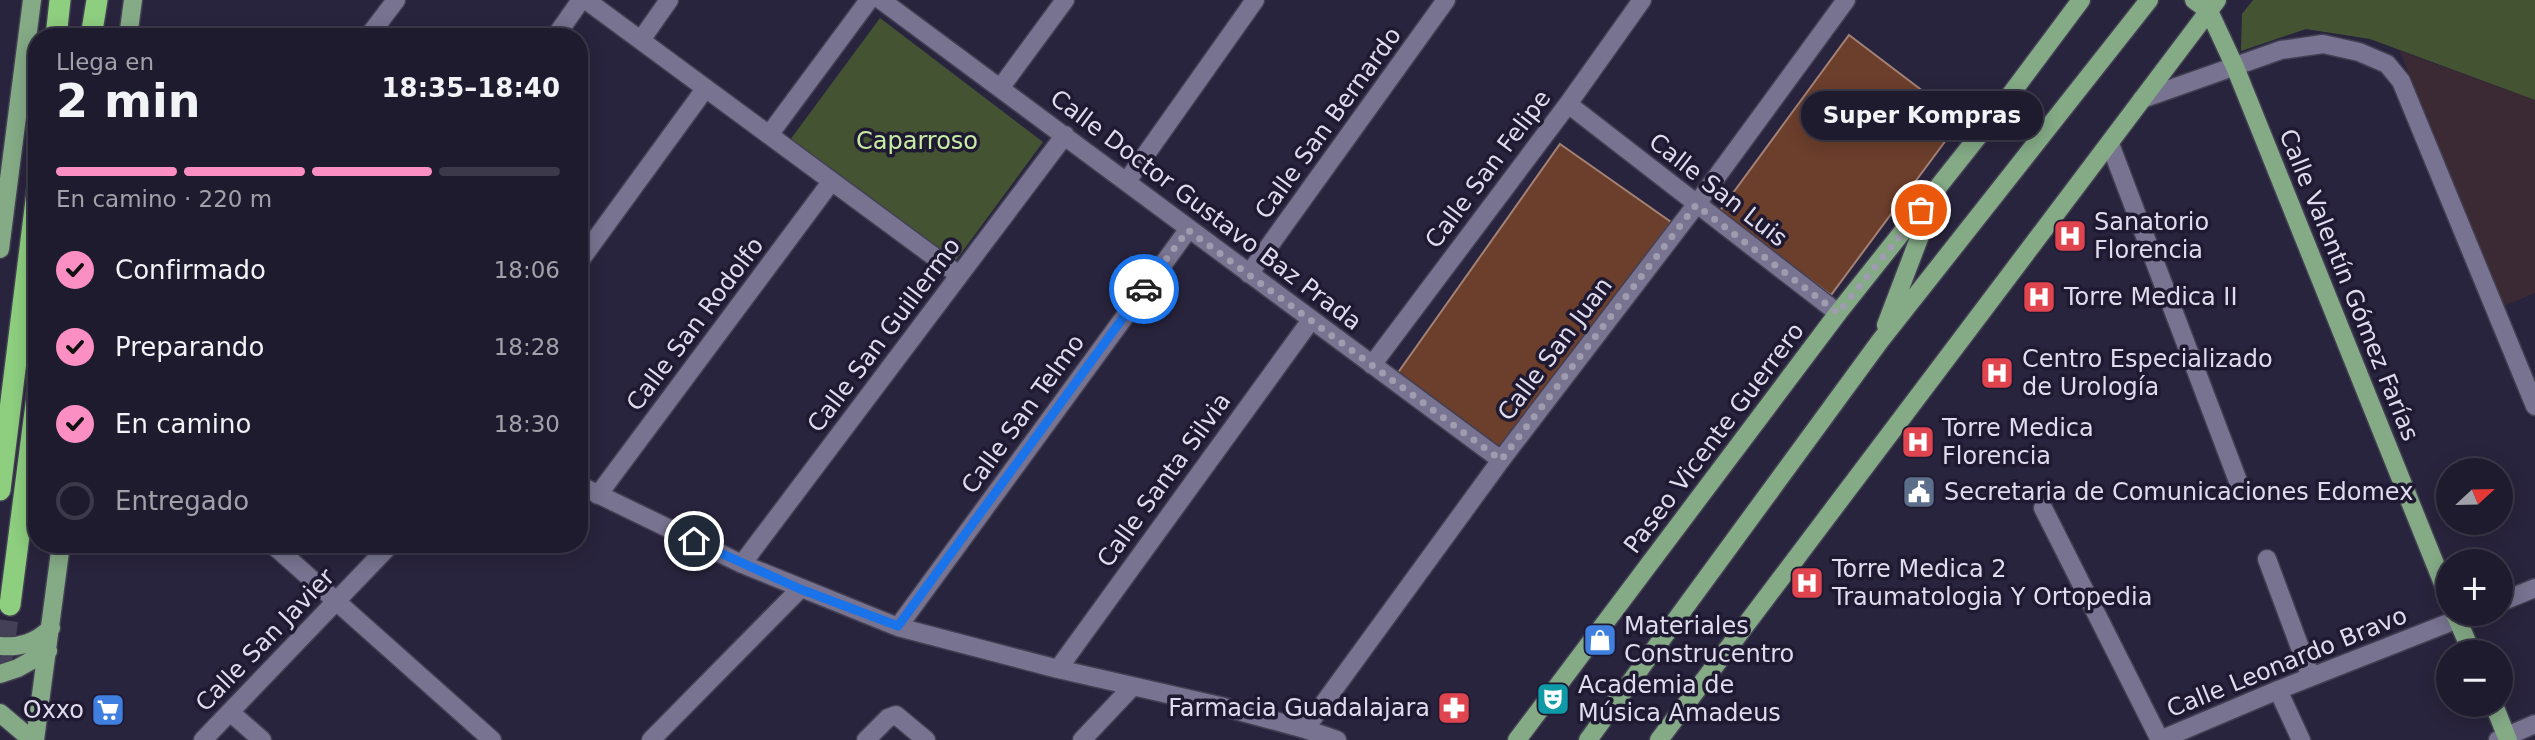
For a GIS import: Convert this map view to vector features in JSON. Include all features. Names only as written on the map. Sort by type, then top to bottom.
[{"type":"highway","points":[[57,28],[60,0]]},
{"type":"highway","points":[[92,28],[97,0]]},
{"type":"highway","points":[[0,490],[28,264]]},
{"type":"highway","points":[[10,605],[28,466]]},
{"type":"main road","points":[[0,249],[6,150],[32,0]]},
{"type":"main road","points":[[129,28],[133,0]]},
{"type":"main road","name":"Paseo Vicente Guerrero","points":[[1517,740],[1838,313],[1937,190],[2081,0]]},
{"type":"main road","points":[[1588,740],[1880,341],[2149,0]]},
{"type":"main road","points":[[1659,740],[2213,5],[2194,0]]},
{"type":"main road","name":"Calle Valentín Gómez Farías","points":[[2213,5],[2235,67],[2436,566]]},
{"type":"main road","points":[[1880,341],[1937,190]]},
{"type":"main road","points":[[0,713],[34,740],[60,553]]},
{"type":"main road","points":[[0,646],[23,646],[51,628]]},
{"type":"main road","points":[[0,674],[18,668],[48,650]]},
{"type":"main road","points":[[2498,717],[2504,739]]},
{"type":"main road","points":[[12,740],[19,740]]},
{"type":"street","points":[[375,28],[396,0]]},
{"type":"street","points":[[562,28],[583,0],[959,275]]},
{"type":"street","points":[[641,40],[668,0]]},
{"type":"street","points":[[769,135],[869,0]]},
{"type":"street","name":"Calle Doctor Gustavo Baz Prada","points":[[881,0],[1501,460]]},
{"type":"street","points":[[1001,87],[1065,0]]},
{"type":"street","points":[[1127,181],[1255,0]]},
{"type":"street","name":"Calle San Bernardo","points":[[1249,274],[1446,0]]},
{"type":"street","name":"Calle San Felipe","points":[[1372,365],[1568,104],[1642,0]]},
{"type":"street","name":"Calle San Juan","points":[[1305,729],[1501,460],[1696,205],[1846,0]]},
{"type":"street","points":[[2143,99],[2281,50],[2323,44],[2360,52],[2388,64],[2395,71],[2535,406]]},
{"type":"street","points":[[588,249],[705,89]]},
{"type":"street","name":"Calle San Luis","points":[[1568,104],[1838,313]]},
{"type":"street","name":"Calle San Guillermo","points":[[742,564],[1065,135]]},
{"type":"street","points":[[2110,144],[2238,481]]},
{"type":"street","name":"Calle San Rodolfo","points":[[598,495],[831,182]]},
{"type":"street","name":"Calle San Telmo","points":[[898,626],[1188,230]]},
{"type":"street","name":"Calle Santa Silvia","points":[[1058,669],[1311,320]]},
{"type":"street","points":[[588,490],[742,564],[898,626],[1058,669],[1220,706],[1337,740]]},
{"type":"street","points":[[2043,508],[2160,740]]},
{"type":"street","points":[[282,553],[492,740]]},
{"type":"street","name":"Calle San Javier","points":[[203,740],[382,553]]},
{"type":"street","points":[[2267,559],[2311,677]]},
{"type":"street","points":[[2513,597],[2535,588]]},
{"type":"street","points":[[651,740],[800,589]]},
{"type":"street","name":"Calle Leonardo Bravo","points":[[2160,740],[2436,626]]},
{"type":"street","points":[[1082,740],[1132,687]]},
{"type":"street","points":[[2278,690],[2301,740]]},
{"type":"street","points":[[230,712],[262,740]]},
{"type":"street","points":[[866,740],[888,718],[896,715],[926,740]]},
{"type":"street","points":[[2504,739],[2535,724]]},
{"type":"shaded area","points":[[2400,51],[2535,100],[2535,293],[2501,307]]},
{"type":"green space","points":[[2253,0],[2535,0],[2535,100],[2370,39],[2306,29],[2241,51],[2242,14]]},
{"type":"green space","name":"Caparroso","points":[[880,18],[1043,142],[954,263],[790,140]]},
{"type":"building","points":[[1849,35],[1961,120],[1831,295],[1719,212]]},
{"type":"building","points":[[1560,144],[1671,222],[1498,453],[1397,374]]},
{"type":"tunnel","points":[[0,672],[10,605]]},
{"type":"way so far","points":[[1144,289],[1188,230],[1501,460],[1696,205],[1838,313],[1921,210]]},
{"type":"place","name":"Super Kompras","points":[[1921,210]]},
{"type":"place","name":"Sanatorio Florencia","points":[[2070,236]]},
{"type":"place","name":"Torre Medica II","points":[[2039,297]]},
{"type":"place","name":"Centro Especializado de Urología","points":[[1997,373]]},
{"type":"place","name":"Torre Medica Florencia","points":[[1918,442]]},
{"type":"place","name":"Secretaria de Comunicaciones Edomex","points":[[1919,492]]},
{"type":"place","name":"Torre Medica 2 Traumatologia Y Ortopedia","points":[[1807,583]]},
{"type":"place","name":"Materiales Construcentro","points":[[1600,640]]},
{"type":"place","name":"Academia de Música Amadeus","points":[[1553,699]]},
{"type":"place","name":"Farmacia Guadalajara","points":[[1454,708]]},
{"type":"place","name":"Oxxo","points":[[108,710]]},
{"type":"route","points":[[694,541],[800,589],[898,626],[1144,289]]}]
